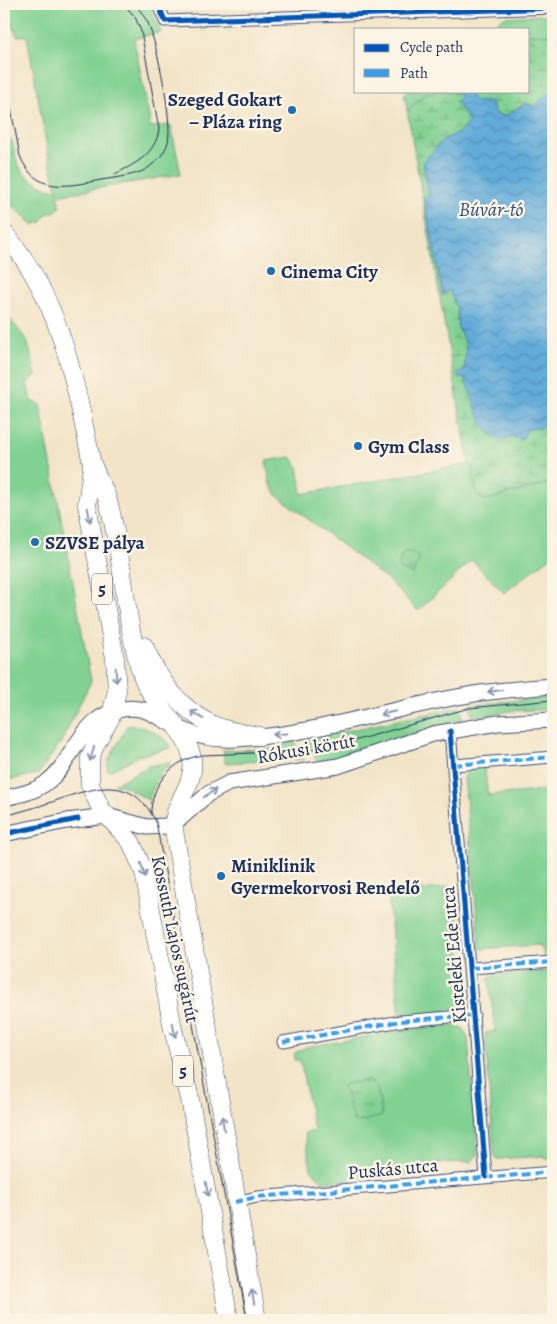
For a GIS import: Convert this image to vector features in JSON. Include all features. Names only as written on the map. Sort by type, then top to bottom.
[{"type":"main road","name":"Kossuth Lajos sugárút","points":[[4,233],[37,279],[60,329],[73,373],[92,466],[108,500],[127,604],[143,676],[157,704],[186,743],[193,764],[191,779],[174,812],[173,824],[235,1202],[257,1320]]},
{"type":"main road","name":"Kossuth Lajos sugárút","points":[[92,466],[87,505],[115,658],[117,691],[113,711],[93,750],[88,768],[91,789],[96,801],[107,816],[131,842],[144,872],[173,1029],[193,1117],[228,1320]]},
{"type":"main road","points":[[127,604],[153,668],[183,706],[212,724],[259,736]]},
{"type":"main road","name":"Rókusi körút","points":[[113,711],[130,708],[147,710],[192,733],[235,739],[310,730],[473,694],[553,686]]},
{"type":"main road","points":[[4,798],[25,793],[47,783],[63,766],[92,723],[113,711]]},
{"type":"main road","name":"Rókusi körút","points":[[173,824],[208,794],[229,783],[338,766],[416,739],[450,731],[498,723],[553,720]]},
{"type":"main road","points":[[4,834],[68,821],[107,816],[147,827],[173,824]]},
{"type":"street","points":[[158,4],[165,21],[553,8]]},
{"type":"street","name":"Kisteleki Ede utca","points":[[450,731],[486,1177]]},
{"type":"street","points":[[454,765],[553,757]]},
{"type":"street","points":[[470,968],[553,962]]},
{"type":"street","points":[[283,1042],[401,1021],[474,1015]]},
{"type":"street","name":"Puskás utca","points":[[235,1202],[256,1197],[553,1172]]},
{"type":"green space","points":[[4,4],[149,4],[161,32],[134,39],[151,127],[171,125],[181,174],[58,195],[60,207],[53,213],[48,213],[41,222],[34,225],[8,202],[4,175],[4,140],[12,140],[17,161],[29,178],[40,185],[57,190],[49,159],[27,36],[17,36],[10,18],[4,12]]},
{"type":"green space","points":[[553,14],[553,35],[530,34],[530,28],[490,28],[504,17]]},
{"type":"green space","points":[[530,34],[553,35],[553,95],[547,94],[535,106],[525,104],[505,116],[489,111],[470,96],[468,92],[530,92]]},
{"type":"green space","points":[[405,92],[429,92],[407,110]]},
{"type":"green space","points":[[429,92],[455,92],[461,95],[456,103],[470,121],[460,132],[443,140],[423,163],[429,195],[425,198],[442,294],[449,290],[457,309],[458,328],[466,345],[464,378],[470,390],[510,436],[528,429],[547,427],[553,436],[553,482],[485,500],[477,496],[472,465],[469,464],[407,110]]},
{"type":"green space","name":"SZVSE pálya","points":[[4,312],[27,340],[36,375],[27,383],[31,401],[40,404],[91,681],[60,744],[38,774],[4,781]]},
{"type":"green space","points":[[291,457],[298,466],[302,494],[469,464],[472,465],[477,496],[485,500],[553,482],[553,555],[504,593],[472,560],[418,611],[389,581],[278,496],[270,484],[266,461]]},
{"type":"green space","points":[[404,551],[420,557],[413,574],[398,568]]},
{"type":"green space","points":[[553,697],[553,709],[510,711],[477,717],[472,715],[470,705]]},
{"type":"green space","points":[[460,707],[463,719],[345,753],[345,756],[317,762],[308,739]]},
{"type":"green space","points":[[133,725],[155,732],[171,748],[138,756],[109,771],[107,768],[109,759],[127,726]]},
{"type":"green space","points":[[294,741],[304,759],[225,763],[223,750],[276,749]]},
{"type":"green space","points":[[169,762],[170,765],[160,774],[148,800],[124,786],[114,784],[149,766]]},
{"type":"green space","points":[[484,766],[488,795],[552,790],[553,957],[545,958],[539,945],[480,949],[464,777],[470,768]]},
{"type":"green space","points":[[456,886],[464,1001],[454,1010],[400,1017],[388,894]]},
{"type":"green space","points":[[553,970],[553,1163],[544,1156],[497,1159],[494,1154],[485,1033],[495,1031],[489,978],[495,975]]},
{"type":"green space","points":[[454,1025],[463,1028],[468,1039],[478,1155],[471,1162],[423,1164],[422,1173],[323,1182],[311,1169],[305,1133],[314,1131],[300,1060],[294,1060],[295,1053],[306,1047],[414,1029]]},
{"type":"green space","points":[[367,1080],[377,1086],[382,1116],[354,1123],[343,1085]]},
{"type":"water","name":"Búvár-tó","points":[[455,92],[468,92],[476,102],[491,101],[495,114],[505,116],[526,103],[535,106],[547,94],[553,95],[553,436],[547,427],[528,429],[521,440],[510,436],[502,441],[494,437],[482,423],[464,378],[458,378],[458,373],[465,370],[466,345],[458,327],[457,309],[449,290],[443,295],[424,198],[429,195],[423,162],[443,140],[460,132],[469,121],[456,103],[461,95]]},
{"type":"tram line","points":[[115,174],[137,162],[149,152],[154,145],[159,129],[141,31],[135,17],[124,4]]},
{"type":"tram line","points":[[4,72],[20,156],[35,177],[54,185],[65,185],[122,177],[143,171],[162,155],[168,142],[169,131],[166,100],[156,48],[148,23],[135,4]]},
{"type":"tram line","points":[[151,815],[154,793],[159,783],[173,768],[192,757],[306,751],[336,746],[469,708],[553,700]]},
{"type":"tram line","points":[[4,816],[83,792],[111,788],[124,790],[136,796],[146,806],[156,822],[247,1320]]},
{"type":"marked path","points":[[454,765],[553,757]]},
{"type":"marked path","points":[[470,968],[553,962]]},
{"type":"marked path","points":[[283,1042],[401,1021],[474,1015]]},
{"type":"marked path","points":[[235,1202],[257,1197],[553,1172]]},
{"type":"cycle path","points":[[158,4],[165,21],[553,8]]},
{"type":"cycle path","points":[[450,731],[486,1177]]},
{"type":"cycle path","points":[[4,834],[78,819]]},
{"type":"place","name":"Szeged Gokart – Pláza ring","points":[[292,110]]},
{"type":"place","name":"Cinema City","points":[[271,271]]},
{"type":"place","name":"Gym Class","points":[[358,446]]},
{"type":"place","name":"SZVSE pálya","points":[[35,542]]},
{"type":"place","name":"Miniklinik Gyermekorvosi Rendelő","points":[[221,876]]}]
